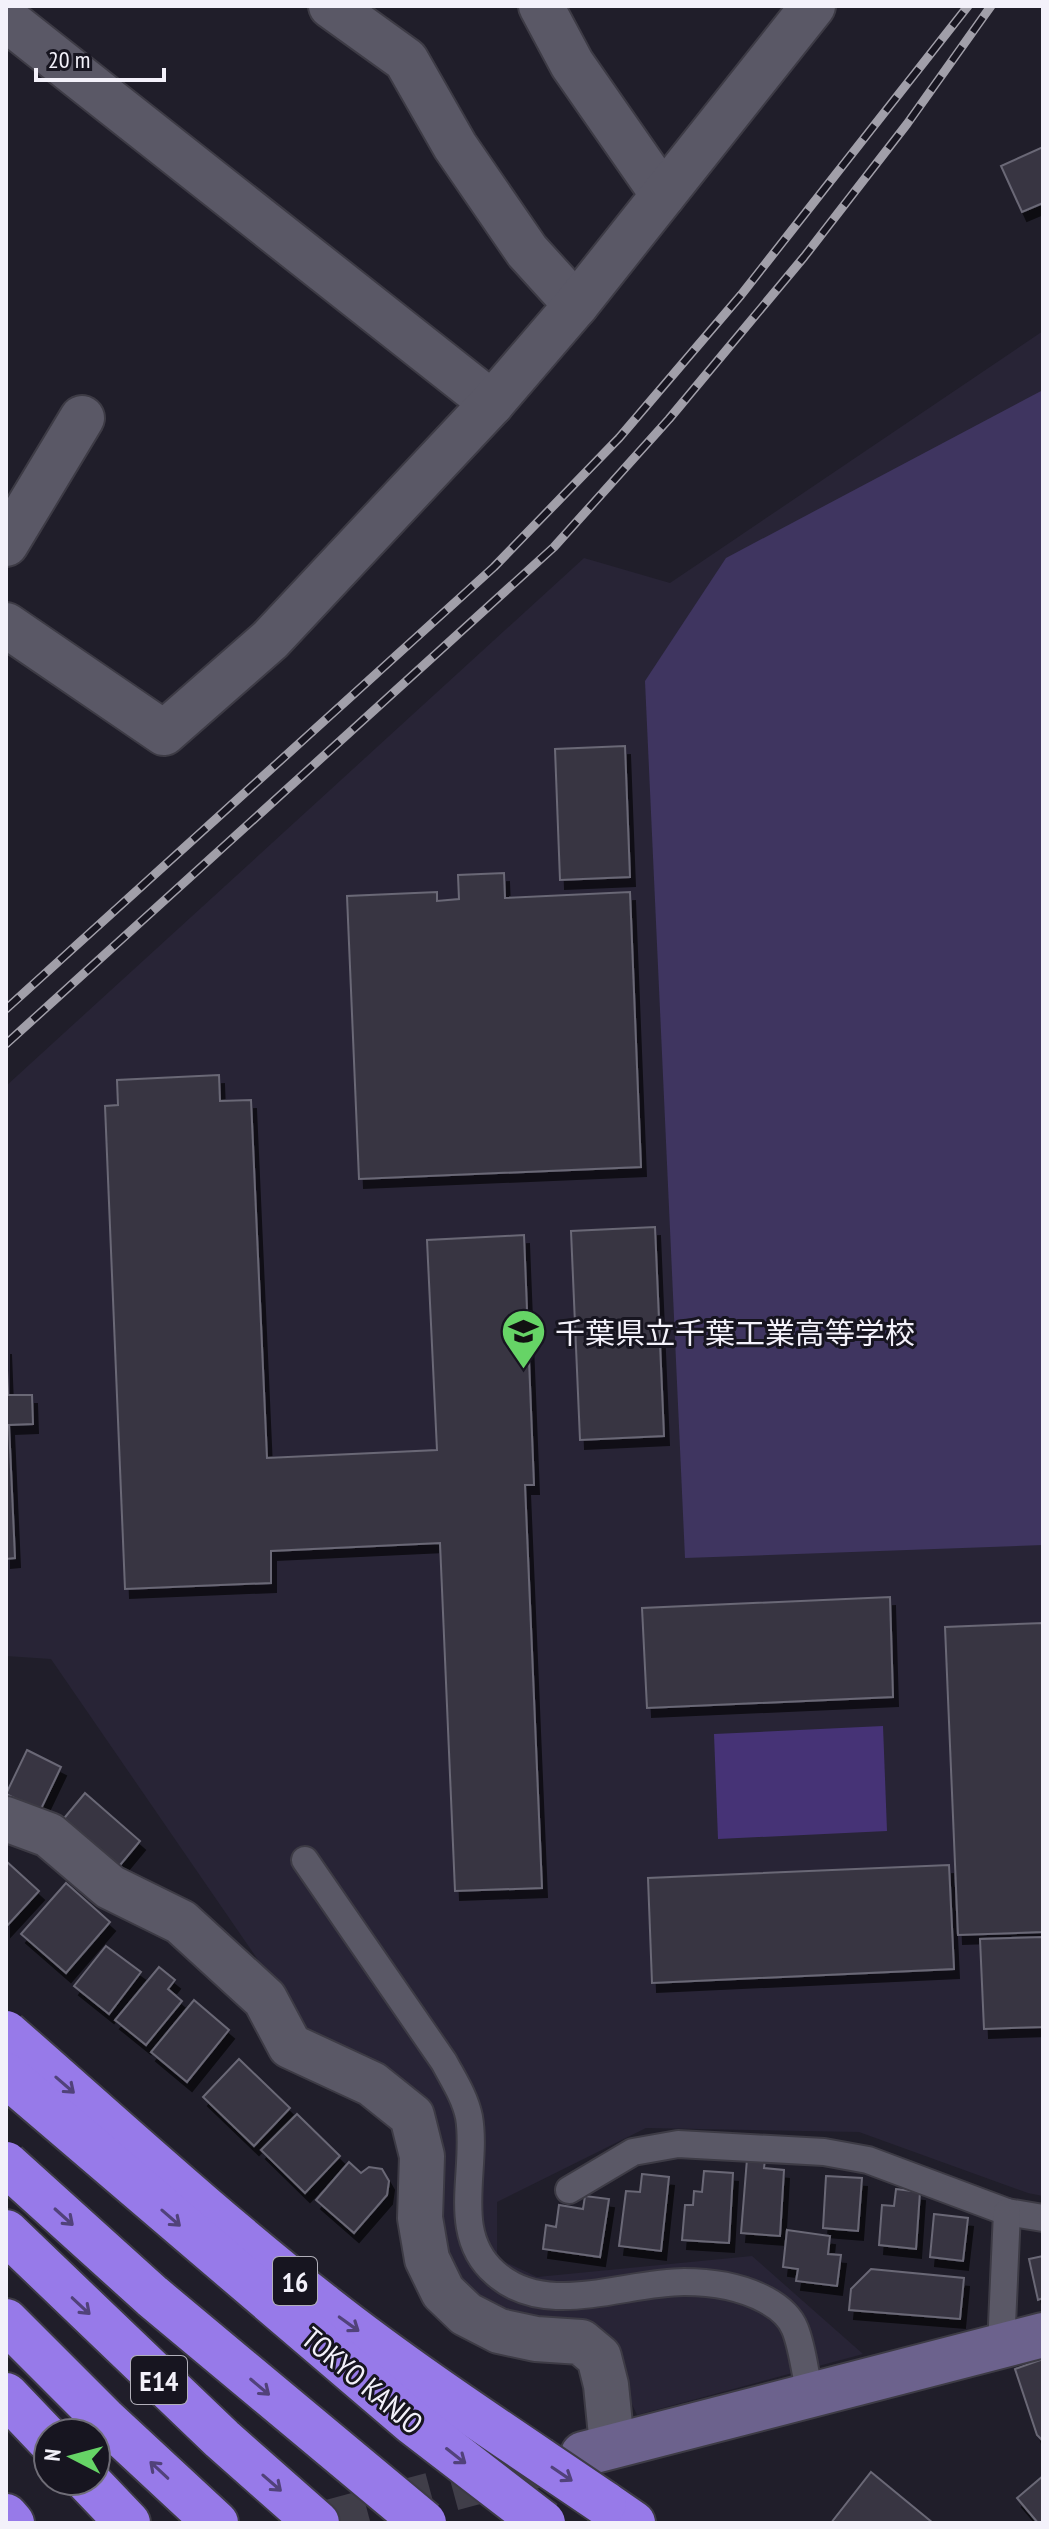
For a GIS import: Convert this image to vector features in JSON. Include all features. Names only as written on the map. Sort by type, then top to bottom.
[{"type":"highway","name":"16","points":[[6,2033],[325,2307],[618,2513]]},
{"type":"highway","name":"TOKYO KANJO","points":[[6,2075],[412,2422],[543,2523]]},
{"type":"highway","points":[[80,2139],[170,2177]]},
{"type":"highway","points":[[6,2164],[152,2296],[424,2523]]},
{"type":"highway","name":"E14","points":[[6,2232],[222,2439],[317,2523]]},
{"type":"highway","name":"E14","points":[[6,2321],[104,2419],[216,2523]]},
{"type":"highway","points":[[6,2395],[32,2422]]},
{"type":"highway","points":[[103,2497],[128,2523]]},
{"type":"highway","points":[[6,2516],[12,2523]]},
{"type":"street","points":[[331,6],[406,60]]},
{"type":"street","points":[[373,6],[455,146],[527,251],[576,305]]},
{"type":"street","points":[[541,6],[572,64],[663,195]]},
{"type":"street","points":[[6,625],[164,733],[270,640],[492,403],[576,305],[813,6]]},
{"type":"street","points":[[6,19],[492,403]]},
{"type":"street","points":[[6,544],[82,418]]},
{"type":"street","points":[[6,1819],[49,1835],[110,1887],[181,1922],[265,1999],[290,2046],[372,2084],[412,2116],[422,2156],[420,2218],[427,2259],[443,2292],[466,2314],[499,2331],[536,2339],[581,2342],[599,2357],[606,2385],[597,2450],[1043,2335]]},
{"type":"lane","points":[[305,1860],[444,2062],[460,2092],[471,2135],[467,2214],[481,2259],[495,2274],[516,2287],[544,2294],[578,2296],[682,2282],[722,2284],[751,2292],[778,2306],[794,2327],[810,2395]]},
{"type":"lane","points":[[569,2190],[633,2152],[678,2144],[824,2152],[868,2160],[1007,2212],[1043,2218]]},
{"type":"lane","points":[[1001,2347],[1007,2212]]},
{"type":"shaded area","name":"千葉県立千葉工業高等学校","points":[[1043,331],[1043,2196],[859,2132],[646,2128],[497,2202],[497,2258],[537,2277],[752,2256],[863,2354],[637,2415],[601,2338],[538,2330],[451,2287],[430,2149],[309,2034],[51,1659],[6,1656],[6,1086],[584,558],[670,583]]},
{"type":"shaded area","points":[[1043,390],[1043,1545],[685,1558],[645,681],[726,558]]},
{"type":"shaded area","points":[[883,1726],[887,1831],[718,1839],[714,1734]]},
{"type":"building","points":[[1043,147],[1043,203],[1022,212],[1001,166]]},
{"type":"building","points":[[625,746],[630,877],[560,880],[555,749]]},
{"type":"building","points":[[504,873],[505,898],[630,892],[641,1167],[359,1179],[347,896],[437,892],[437,901],[459,899],[458,875]]},
{"type":"building","points":[[219,1075],[220,1101],[251,1100],[267,1458],[437,1450],[427,1240],[524,1235],[534,1485],[525,1485],[542,1888],[455,1891],[440,1543],[271,1551],[271,1583],[125,1589],[105,1106],[118,1105],[117,1080]]},
{"type":"building","points":[[655,1227],[664,1436],[580,1440],[571,1231]]},
{"type":"building","points":[[6,1345],[8,1395],[32,1395],[33,1424],[9,1425],[15,1558],[6,1559]]},
{"type":"building","points":[[890,1597],[893,1697],[647,1708],[642,1608]]},
{"type":"building","points":[[1043,1623],[1043,1932],[958,1935],[945,1627]]},
{"type":"building","points":[[27,1750],[61,1767],[40,1811],[6,1794]]},
{"type":"building","points":[[85,1793],[140,1841],[111,1876],[56,1828]]},
{"type":"building","points":[[6,1861],[39,1891],[6,1927]]},
{"type":"building","points":[[949,1865],[954,1969],[652,1983],[648,1878]]},
{"type":"building","points":[[66,1883],[110,1922],[66,1973],[21,1934]]},
{"type":"building","points":[[1043,1937],[1043,2027],[984,2029],[980,1939]]},
{"type":"building","points":[[106,1946],[141,1972],[109,2014],[74,1986]]},
{"type":"building","points":[[159,1967],[175,1980],[168,1989],[182,2001],[146,2045],[115,2020]]},
{"type":"building","points":[[194,2000],[229,2030],[187,2082],[151,2052]]},
{"type":"building","points":[[239,2059],[290,2108],[254,2146],[203,2097]]},
{"type":"building","points":[[297,2114],[340,2156],[305,2193],[261,2150]]},
{"type":"building","points":[[747,2159],[765,2160],[764,2168],[784,2170],[780,2236],[741,2233]]},
{"type":"building","points":[[349,2162],[361,2173],[369,2167],[382,2169],[389,2181],[387,2195],[354,2233],[316,2200]]},
{"type":"building","points":[[704,2171],[733,2173],[729,2243],[682,2240],[685,2205],[693,2205],[694,2191],[702,2192]]},
{"type":"building","points":[[642,2174],[669,2177],[661,2251],[619,2246],[626,2191],[640,2192]]},
{"type":"building","points":[[826,2176],[862,2178],[858,2231],[823,2228]]},
{"type":"building","points":[[896,2189],[920,2192],[916,2249],[879,2245],[882,2205],[894,2206]]},
{"type":"building","points":[[585,2196],[609,2199],[600,2257],[543,2249],[546,2225],[556,2227],[559,2205],[583,2209]]},
{"type":"building","points":[[934,2214],[968,2218],[963,2261],[930,2257]]},
{"type":"building","points":[[787,2230],[830,2236],[828,2254],[841,2255],[837,2286],[796,2281],[798,2269],[783,2267]]},
{"type":"building","points":[[1043,2256],[1043,2298],[1038,2300],[1029,2259]]},
{"type":"building","points":[[871,2269],[964,2278],[960,2319],[849,2310],[851,2289]]},
{"type":"building","points":[[1043,2359],[1043,2441],[1037,2435],[1015,2369]]},
{"type":"building","points":[[871,2472],[933,2523],[831,2523]]},
{"type":"building","points":[[1043,2476],[1043,2523],[1038,2523],[1017,2498]]},
{"type":"tunnel","points":[[325,2523],[574,2456]]},
{"type":"railway","points":[[6,1009],[494,567],[619,438],[741,295],[968,6]]},
{"type":"railway","points":[[6,1044],[554,547],[669,419],[804,257],[907,124],[991,6]]},
{"type":"place","name":"千葉県立千葉工業高等学校","points":[[524,1371]]}]
